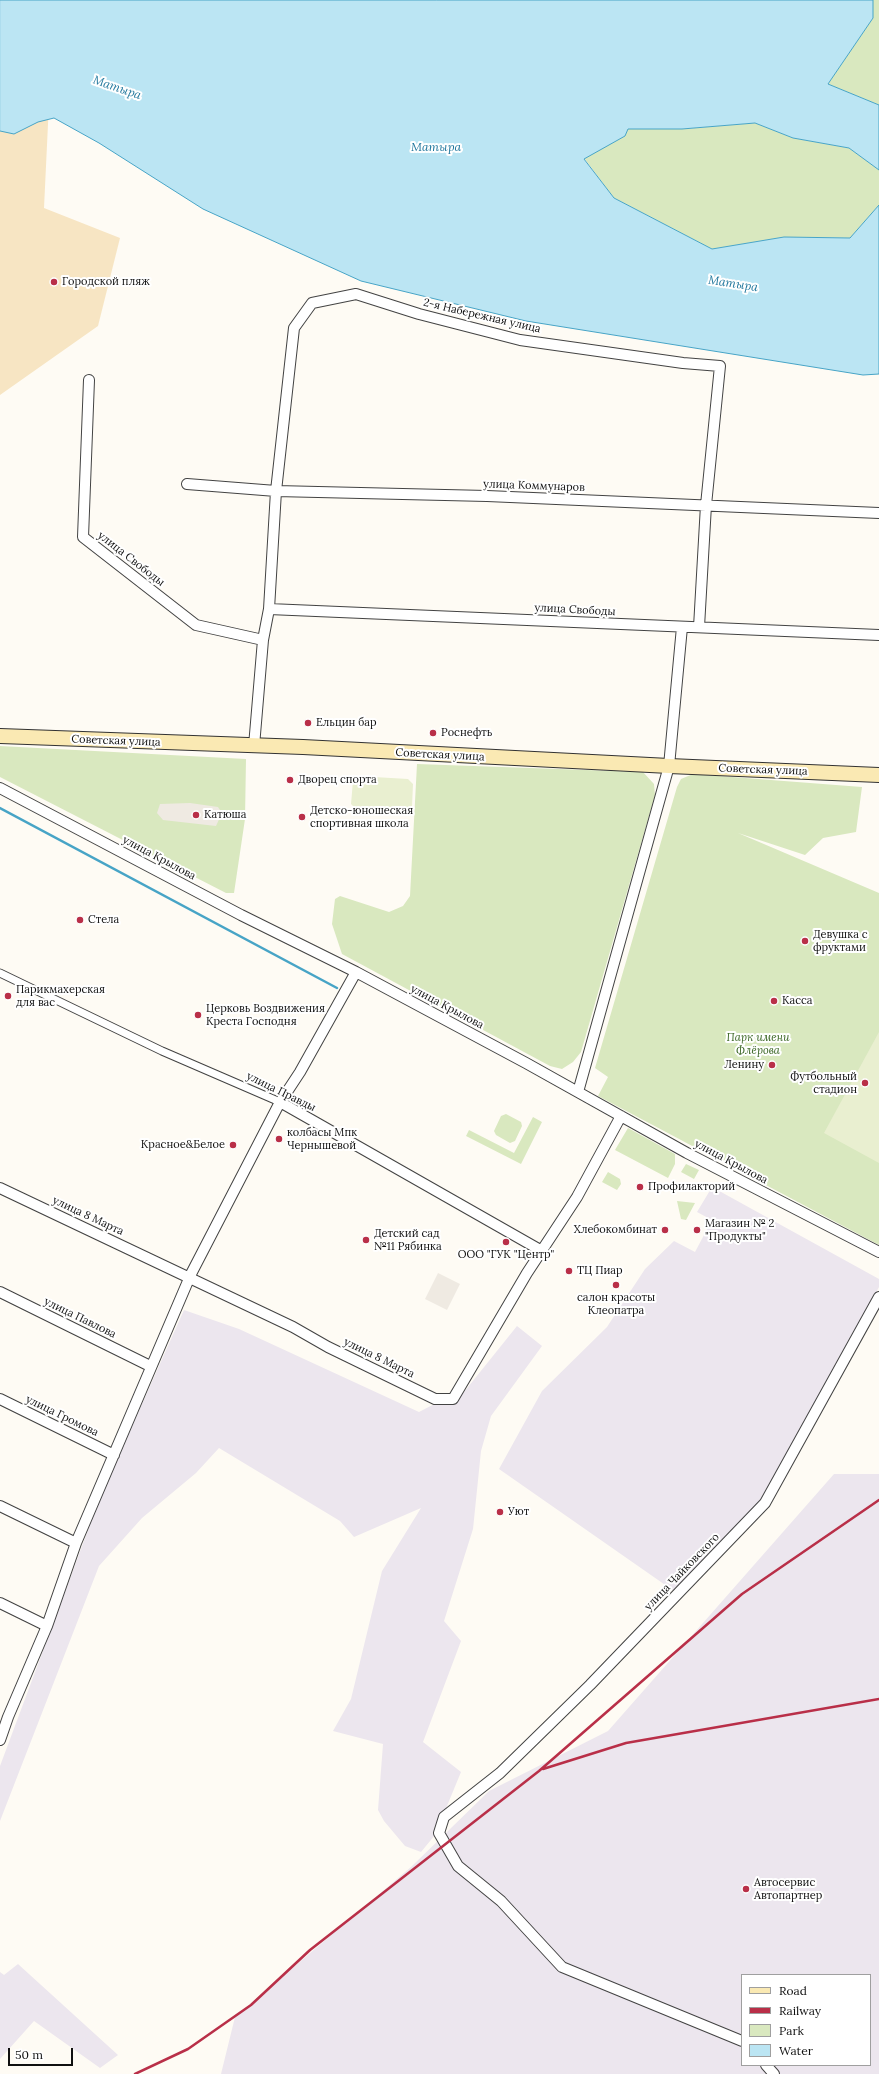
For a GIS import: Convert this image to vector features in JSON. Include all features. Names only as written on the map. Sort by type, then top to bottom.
[{"type":"main road","name":"Советская улица","points":[[0,736],[254,746],[879,775]]},
{"type":"street","name":"2-я Набережная улица","points":[[276,491],[294,328],[312,303],[356,294],[419,314],[520,340],[683,363],[720,366],[706,505]]},
{"type":"street","name":"улица Свободы","points":[[89,380],[83,537],[196,625],[263,640]]},
{"type":"street","name":"улица Коммунаров","points":[[187,484],[276,491],[487,496],[879,513]]},
{"type":"street","points":[[254,746],[255,715],[263,640],[269,609],[276,491]]},
{"type":"street","points":[[699,627],[706,505]]},
{"type":"street","name":"улица Свободы","points":[[269,609],[879,635]]},
{"type":"street","points":[[578,1092],[669,766],[682,627]]},
{"type":"street","name":"улица Крылова","points":[[0,788],[241,915],[356,972],[687,1152],[879,1252]]},
{"type":"street","points":[[0,1740],[4,1715],[47,1626],[76,1543],[150,1366],[190,1276],[280,1102],[300,1072],[356,972]]},
{"type":"street","name":"улица Правды","points":[[0,973],[162,1051],[280,1102],[542,1251]]},
{"type":"street","name":"улица 8 Марта","points":[[0,1188],[190,1276],[435,1399],[445,1400],[453,1399],[542,1251],[577,1197],[621,1116]]},
{"type":"street","name":"улица Павлова","points":[[0,1292],[150,1366]]},
{"type":"street","name":"улица Чайковского","points":[[741,2041],[562,1967],[501,1901],[458,1866],[439,1833],[444,1817],[500,1773],[590,1685],[765,1503],[879,1297]]},
{"type":"street","name":"улица Громова","points":[[0,1399],[114,1455]]},
{"type":"street","points":[[0,1506],[76,1543]]},
{"type":"street","points":[[0,1603],[47,1626]]},
{"type":"street","points":[[767,2066],[774,2074]]},
{"type":"shaded area","points":[[190,803],[218,807],[222,813],[216,826],[163,820],[157,813],[160,804]]},
{"type":"shaded area","name":"Хлебокомбинат","points":[[712,1187],[879,1279],[879,1287],[773,1484],[681,1596],[499,1469],[542,1391],[607,1327],[645,1269],[674,1241],[695,1252],[712,1220],[697,1212]]},
{"type":"shaded area","points":[[438,1273],[460,1284],[447,1310],[425,1299]]},
{"type":"shaded area","points":[[184,1310],[239,1329],[419,1412],[446,1398],[456,1402],[517,1326],[542,1346],[491,1416],[481,1451],[473,1529],[444,1621],[461,1641],[423,1742],[461,1772],[435,1835],[421,1852],[405,1846],[384,1821],[378,1810],[383,1744],[333,1731],[351,1699],[382,1571],[421,1508],[354,1537],[340,1521],[219,1448],[196,1473],[142,1518],[99,1566],[0,1821],[0,1766],[100,1498]]},
{"type":"shaded area","points":[[834,1474],[879,1474],[879,2074],[221,2074],[235,2017],[411,1867],[489,1791],[608,1731]]},
{"type":"shaded area","points":[[18,1964],[118,2055],[100,2068],[34,2021],[0,2059],[0,1972],[4,1975]]},
{"type":"green space","points":[[873,0],[879,0],[879,105],[828,84],[873,18]]},
{"type":"green space","points":[[755,123],[793,138],[849,148],[879,170],[879,205],[850,238],[784,237],[712,249],[614,198],[584,158],[625,136],[627,129],[682,129]]},
{"type":"green space","points":[[0,746],[246,759],[245,819],[234,893],[226,893],[0,777]]},
{"type":"green space","points":[[417,764],[643,772],[654,784],[655,795],[581,1052],[573,1062],[562,1069],[550,1066],[342,954],[332,924],[335,899],[340,896],[389,912],[403,906],[410,896]]},
{"type":"green space","name":"Парк имени Флёрова","points":[[693,774],[862,787],[856,832],[823,838],[805,855],[738,833],[879,893],[879,1245],[598,1096],[608,1077],[595,1068],[677,787],[681,779]]},
{"type":"green space","points":[[357,776],[408,779],[413,784],[412,807],[406,812],[356,809],[351,804],[353,781]]},
{"type":"green space","name":"Футбольный стадион","points":[[879,1032],[879,1163],[824,1133]]},
{"type":"green space","points":[[506,1114],[521,1122],[522,1126],[515,1141],[510,1143],[496,1135],[494,1131],[501,1116]]},
{"type":"green space","points":[[533,1117],[542,1122],[521,1164],[466,1136],[469,1130],[514,1153]]},
{"type":"green space","points":[[628,1128],[675,1154],[675,1164],[668,1178],[615,1150]]},
{"type":"green space","points":[[686,1164],[699,1170],[694,1179],[681,1172]]},
{"type":"green space","points":[[608,1172],[620,1179],[621,1184],[617,1190],[602,1182]]},
{"type":"green space","points":[[677,1201],[695,1203],[686,1220],[681,1219]]},
{"type":"sand","name":"Городской пляж","points":[[0,89],[49,103],[44,208],[120,238],[98,326],[0,395]]},
{"type":"water","name":"Матыра","points":[[0,0],[873,0],[873,18],[828,84],[879,105],[879,170],[849,148],[793,138],[755,123],[682,129],[628,129],[625,136],[584,159],[614,198],[712,249],[784,237],[850,238],[879,205],[879,374],[863,375],[526,321],[361,281],[203,209],[99,143],[54,118],[38,122],[14,134],[0,131]]},
{"type":"waterway","points":[[0,808],[337,988]]},
{"type":"railway","points":[[135,2074],[188,2049],[251,2005],[310,1950],[539,1771],[742,1594],[879,1500]]},
{"type":"railway","points":[[543,1769],[626,1743],[879,1699]]},
{"type":"place","name":"Городской пляж","points":[[54,282]]},
{"type":"place","name":"Ельцин бар","points":[[308,723]]},
{"type":"place","name":"Роснефть","points":[[433,733]]},
{"type":"place","name":"Дворец спорта","points":[[290,780]]},
{"type":"place","name":"Катюша","points":[[196,815]]},
{"type":"place","name":"Детско-юношеская спортивная школа","points":[[302,817]]},
{"type":"place","name":"Стела","points":[[80,920]]},
{"type":"place","name":"Девушка с фруктами","points":[[805,941]]},
{"type":"place","name":"Парикмахерская для вас","points":[[8,996]]},
{"type":"place","name":"Касса","points":[[774,1001]]},
{"type":"place","name":"Церковь Воздвижения Креста Господня","points":[[198,1015]]},
{"type":"place","name":"Ленину","points":[[772,1065]]},
{"type":"place","name":"Футбольный стадион","points":[[865,1083]]},
{"type":"place","name":"колбасы Мпк Чернышевой","points":[[279,1139]]},
{"type":"place","name":"Красное&Белое","points":[[233,1145]]},
{"type":"place","name":"Профилакторий","points":[[640,1187]]},
{"type":"place","name":"Хлебокомбинат","points":[[665,1230]]},
{"type":"place","name":"Магазин № 2 \"Продукты\"","points":[[697,1230]]},
{"type":"place","name":"Детский сад №11 Рябинка","points":[[366,1240]]},
{"type":"place","name":"ООО \"ГУК \"Центр\"","points":[[506,1242]]},
{"type":"place","name":"ТЦ Пиар","points":[[569,1271]]},
{"type":"place","name":"салон красоты Клеопатра","points":[[616,1285]]},
{"type":"place","name":"Уют","points":[[500,1512]]},
{"type":"place","name":"Автосервис Автопартнер","points":[[746,1889]]}]
